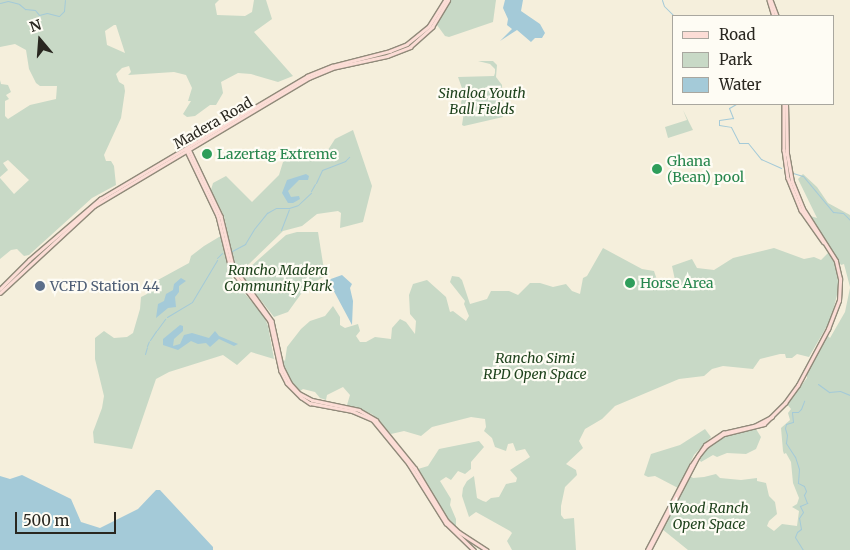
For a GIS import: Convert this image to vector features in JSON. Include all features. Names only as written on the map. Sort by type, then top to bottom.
[{"type":"main road","name":"Madera Road","points":[[0,291],[94,206],[187,149],[316,75],[406,49],[432,28],[447,0]]},
{"type":"main road","points":[[770,0],[775,15]]},
{"type":"main road","points":[[648,550],[698,456],[706,446],[720,436],[755,428],[774,416],[798,385],[834,315],[840,297],[840,279],[836,261],[805,217],[791,189],[784,157],[785,105]]},
{"type":"main road","points":[[187,149],[217,213],[231,269],[270,321],[281,371],[286,383],[301,397],[310,402],[352,411],[373,420],[410,464],[446,523],[474,550]]},
{"type":"main road","points":[[187,149],[221,216],[233,266],[272,320],[282,367],[290,383],[299,392],[312,400],[359,410],[376,420],[415,468],[447,521],[459,532],[487,550]]},
{"type":"green space","points":[[0,0],[219,0],[215,4],[217,15],[245,16],[252,12],[254,0],[266,0],[272,19],[254,32],[293,76],[278,82],[251,74],[238,73],[221,82],[223,93],[216,105],[210,105],[195,116],[187,117],[183,114],[191,101],[188,101],[192,88],[186,75],[174,72],[128,75],[131,72],[129,66],[122,68],[116,74],[119,82],[124,85],[125,91],[121,118],[104,155],[106,161],[111,161],[114,166],[116,185],[92,198],[29,255],[24,256],[17,249],[11,250],[0,259],[0,178],[14,194],[29,180],[8,160],[3,163],[8,170],[0,177],[0,80],[1,84],[8,85],[11,92],[6,95],[9,99],[5,101],[5,116],[8,119],[30,105],[56,99],[57,86],[40,86],[36,83],[29,69],[26,50],[15,44],[0,47]],"holes":[[[116,25],[125,53],[107,45],[105,31]]]},
{"type":"green space","points":[[451,0],[496,0],[493,22],[449,37],[445,36],[437,25]]},
{"type":"green space","name":"Sinaloa Youth Ball Fields","points":[[478,61],[493,61],[497,65],[496,77],[502,85],[503,117],[464,126],[462,125],[464,112],[461,103],[463,91],[458,77],[494,76],[495,73],[495,69],[490,64]]},
{"type":"green space","points":[[683,110],[693,130],[668,138],[665,127],[687,120]]},
{"type":"green space","points":[[353,130],[372,186],[363,222],[340,228],[341,213],[338,211],[317,214],[302,226],[283,231],[249,264],[237,269],[234,264],[227,268],[233,280],[264,316],[268,326],[274,359],[251,352],[237,365],[223,355],[169,372],[156,379],[132,449],[94,443],[93,432],[102,408],[104,396],[95,359],[95,338],[104,331],[114,338],[127,337],[133,333],[140,309],[141,297],[147,294],[156,281],[189,263],[191,256],[204,246],[219,237],[228,235],[224,216],[211,190],[213,183],[226,176],[252,202],[279,175],[283,162],[291,157],[303,155],[309,158],[326,153],[335,139]]},
{"type":"green space","points":[[803,174],[817,187],[828,203],[850,215],[850,287],[844,264],[841,265],[810,216],[817,218],[798,179]]},
{"type":"green space","name":"Rancho Madera Community Park","points":[[297,232],[318,232],[325,276],[306,287],[288,312],[274,317],[241,275],[286,235]]},
{"type":"green space","name":"Rancho Simi RPD Open Space","points":[[603,248],[642,269],[654,271],[657,280],[670,281],[675,280],[672,266],[692,259],[697,268],[714,270],[733,258],[774,248],[804,259],[814,257],[821,260],[829,252],[835,264],[839,287],[831,319],[809,357],[797,354],[792,358],[786,358],[785,354],[780,354],[760,359],[753,369],[723,366],[712,369],[704,376],[679,379],[615,406],[602,419],[585,429],[579,441],[583,448],[566,464],[576,470],[577,475],[565,487],[561,506],[561,515],[564,519],[574,518],[576,550],[512,550],[507,541],[512,533],[510,531],[476,512],[469,517],[462,496],[463,488],[467,481],[474,476],[477,498],[486,502],[491,498],[499,497],[506,484],[516,482],[517,478],[510,470],[530,457],[525,449],[516,451],[513,443],[508,444],[506,451],[495,447],[492,438],[484,431],[486,427],[485,419],[471,417],[432,427],[421,436],[404,431],[391,434],[372,414],[347,405],[350,395],[343,387],[327,395],[326,400],[320,398],[315,392],[303,389],[300,391],[289,378],[285,369],[283,359],[285,361],[287,347],[301,329],[310,321],[325,316],[333,306],[340,317],[340,325],[345,328],[358,324],[360,331],[356,336],[360,342],[366,342],[375,337],[391,339],[392,328],[400,319],[406,322],[415,334],[416,321],[410,314],[409,295],[413,284],[427,280],[446,297],[450,312],[453,311],[466,321],[469,316],[464,304],[465,301],[450,282],[452,276],[459,277],[462,280],[470,304],[487,299],[491,291],[509,291],[518,295],[530,283],[540,283],[553,287],[566,284],[572,291],[580,294],[583,278],[587,276]]},
{"type":"green space","name":"Wood Ranch Open Space","points":[[850,288],[850,550],[688,550],[662,529],[690,476],[693,478],[716,474],[720,478],[741,480],[757,478],[757,481],[766,483],[769,496],[775,502],[777,514],[769,521],[767,526],[774,531],[782,524],[797,526],[799,511],[792,507],[797,504],[799,498],[793,483],[791,462],[783,451],[781,428],[790,420],[788,413],[791,409],[787,404],[807,378],[807,372],[817,352],[827,335],[830,338],[845,312]]},
{"type":"green space","points":[[705,429],[711,437],[694,455],[678,488],[655,476],[648,477],[644,475],[651,454],[680,445]]},
{"type":"green space","points":[[756,429],[761,437],[756,449],[746,454],[727,453],[717,457],[713,455],[701,462],[699,459],[707,448],[721,437]]},
{"type":"green space","points":[[479,441],[484,447],[471,462],[471,469],[465,474],[458,471],[451,480],[446,477],[440,481],[451,499],[450,505],[456,519],[456,528],[448,520],[418,469],[428,466],[439,449]]},
{"type":"water","points":[[505,0],[523,0],[521,11],[540,24],[545,33],[542,38],[535,38],[531,42],[517,30],[500,41],[512,29],[507,25],[508,19],[503,8]]},
{"type":"water","points":[[306,174],[309,176],[308,180],[299,180],[288,191],[291,197],[299,196],[300,199],[293,203],[288,203],[282,193],[287,180]]},
{"type":"water","points":[[342,275],[352,284],[350,288],[353,301],[352,325],[328,280]]},
{"type":"water","points":[[181,278],[186,281],[179,286],[179,292],[175,297],[176,307],[168,308],[156,318],[158,304],[164,301],[166,294],[173,290],[174,284]]},
{"type":"water","points":[[180,325],[183,326],[183,331],[174,339],[173,346],[180,344],[184,335],[192,333],[209,338],[215,331],[219,336],[238,344],[234,346],[219,339],[210,347],[206,343],[198,344],[191,341],[178,350],[163,345],[163,339]]},
{"type":"water","points":[[22,475],[71,499],[81,522],[100,528],[138,509],[156,490],[160,490],[213,547],[213,550],[0,550],[0,476],[10,479]]},
{"type":"waterway","points":[[0,3],[8,1],[19,4],[25,9],[35,10],[39,15],[47,13],[59,16],[64,11],[65,0]]},
{"type":"waterway","points":[[662,0],[664,6],[673,15]]},
{"type":"waterway","points":[[734,105],[729,108],[733,118],[719,120],[719,125],[731,127],[739,143],[748,143],[761,159],[781,168]]},
{"type":"waterway","points":[[316,183],[322,170],[345,161],[349,157]]},
{"type":"waterway","points":[[793,173],[803,176],[833,212],[843,213],[850,220]]},
{"type":"waterway","points":[[311,191],[315,184]]},
{"type":"waterway","points":[[232,251],[245,244],[267,213],[276,208],[289,208],[298,205],[311,193]]},
{"type":"waterway","points":[[281,230],[289,209]]},
{"type":"waterway","points":[[217,258],[222,253]]},
{"type":"waterway","points":[[167,317],[192,302],[217,260]]},
{"type":"waterway","points":[[157,330],[165,319]]},
{"type":"waterway","points":[[150,340],[156,331]]},
{"type":"waterway","points":[[147,346],[149,341]]},
{"type":"waterway","points":[[145,354],[147,347]]},
{"type":"waterway","points":[[818,384],[829,392],[840,391],[850,395]]},
{"type":"waterway","points":[[803,550],[795,537],[801,529],[799,518],[803,512],[800,506],[807,503],[804,495],[806,491],[804,486],[798,483],[799,469],[795,457],[786,443],[787,435],[785,428],[786,424],[793,422],[792,412],[798,412],[804,401]]},
{"type":"place","name":"Lazertag Extreme","points":[[207,154]]},
{"type":"place","name":"Ghana (Bean) pool","points":[[657,169]]},
{"type":"place","name":"Horse Area","points":[[630,283]]},
{"type":"place","name":"VCFD Station 44","points":[[40,286]]}]
